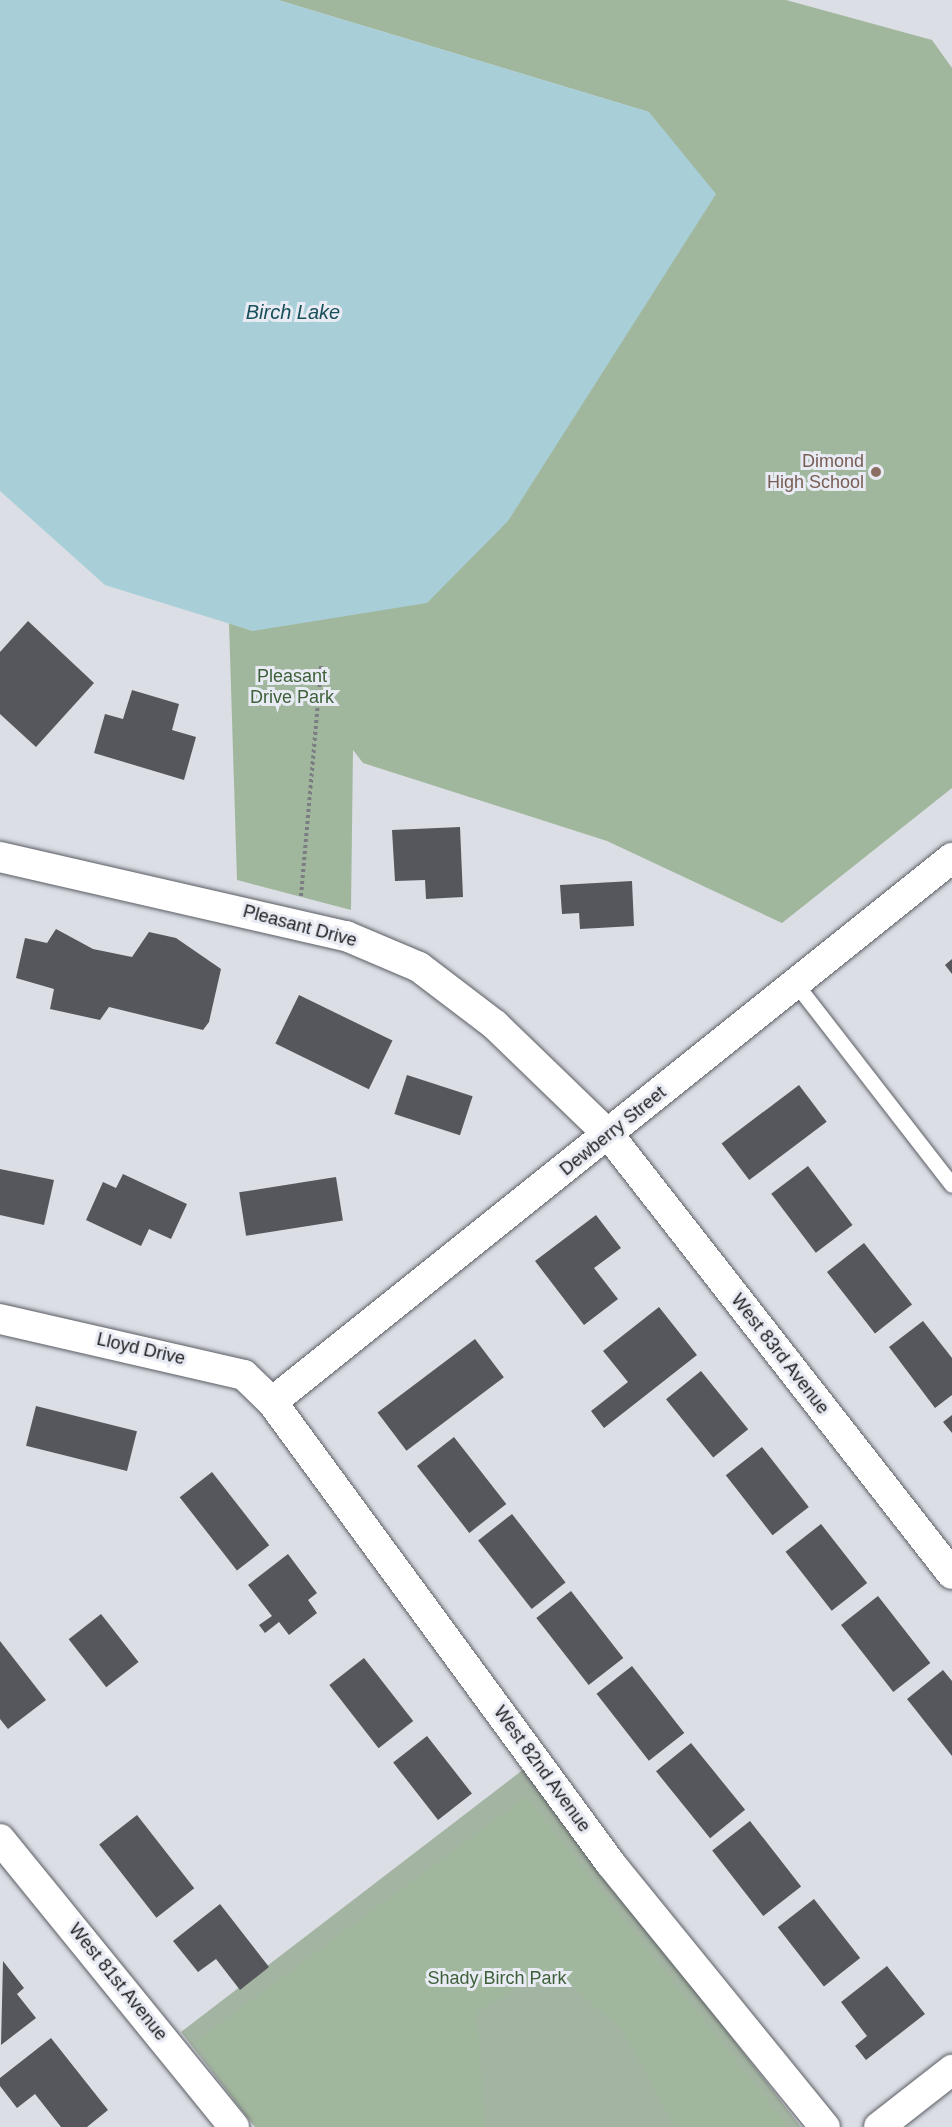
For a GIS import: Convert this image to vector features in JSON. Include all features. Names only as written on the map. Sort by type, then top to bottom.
[{"type":"street","name":"Pleasant Drive","points":[[0,857],[299,923],[346,936],[419,967],[495,1025],[609,1135]]},
{"type":"street","name":"Dewberry Street","points":[[272,1402],[609,1135],[952,858]]},
{"type":"street","name":"West 83rd Avenue","points":[[609,1135],[952,1574]]},
{"type":"street","name":"Lloyd Drive","points":[[0,1319],[244,1375],[272,1402]]},
{"type":"street","name":"West 82nd Avenue","points":[[272,1402],[611,1864],[825,2127]]},
{"type":"street","name":"West 81st Avenue","points":[[0,1839],[234,2127]]},
{"type":"street","points":[[879,2127],[952,2070]]},
{"type":"lane","points":[[796,984],[952,1185]]},
{"type":"path","points":[[299,923],[321,666]]},
{"type":"green space","name":"Pleasant Drive Park","points":[[278,0],[786,0],[932,40],[952,68],[952,788],[782,923],[607,841],[363,763],[353,750],[351,910],[237,880],[229,623],[253,631],[649,112]]},
{"type":"green space","name":"Shady Birch Park","points":[[524,1769],[801,2127],[255,2127],[181,2032]]},
{"type":"green space","name":"Shady Birch Park","points":[[526,1797],[789,2127],[675,2127],[622,2030],[552,1968],[477,2012],[485,2127],[256,2127],[195,2042]]},
{"type":"water","name":"Birch Lake","points":[[0,0],[278,0],[649,112],[716,194],[508,521],[427,603],[253,631],[105,585],[0,491]]},
{"type":"building","points":[[28,621],[94,683],[36,747],[0,714],[0,652]]},
{"type":"building","points":[[132,690],[179,704],[172,730],[196,737],[184,780],[94,753],[105,714],[123,719]]},
{"type":"building","points":[[460,827],[463,897],[426,899],[425,880],[395,881],[392,830]]},
{"type":"building","points":[[632,881],[634,926],[580,929],[579,913],[562,914],[560,885]]},
{"type":"building","points":[[56,929],[93,949],[132,957],[149,932],[176,938],[221,969],[209,1022],[203,1030],[109,1007],[100,1020],[50,1009],[54,989],[16,978],[25,938],[47,943]]},
{"type":"building","points":[[952,959],[952,974],[945,965]]},
{"type":"building","points":[[299,995],[392,1041],[369,1089],[275,1044]]},
{"type":"building","points":[[407,1075],[473,1096],[460,1135],[394,1114]]},
{"type":"building","points":[[799,1085],[827,1122],[749,1180],[722,1143]]},
{"type":"building","points":[[808,1166],[853,1225],[816,1253],[771,1194]]},
{"type":"building","points":[[0,1169],[54,1180],[44,1225],[0,1215]]},
{"type":"building","points":[[123,1174],[187,1204],[171,1239],[149,1229],[141,1246],[86,1220],[103,1182],[116,1188]]},
{"type":"building","points":[[336,1177],[343,1220],[246,1236],[239,1192]]},
{"type":"building","points":[[596,1215],[621,1248],[594,1268],[618,1299],[584,1325],[535,1261]]},
{"type":"building","points":[[864,1243],[912,1304],[875,1333],[827,1272]]},
{"type":"building","points":[[659,1307],[697,1355],[604,1428],[591,1411],[628,1382],[603,1351]]},
{"type":"building","points":[[923,1321],[952,1358],[952,1395],[935,1408],[889,1347]]},
{"type":"building","points":[[475,1339],[504,1377],[406,1451],[378,1412]]},
{"type":"building","points":[[701,1371],[748,1429],[713,1458],[666,1399]]},
{"type":"building","points":[[36,1406],[137,1431],[127,1471],[26,1446]]},
{"type":"building","points":[[952,1415],[952,1433],[943,1422]]},
{"type":"building","points":[[454,1437],[506,1504],[469,1533],[417,1466]]},
{"type":"building","points":[[762,1447],[809,1507],[773,1535],[726,1475]]},
{"type":"building","points":[[212,1472],[269,1545],[237,1571],[180,1497]]},
{"type":"building","points":[[512,1514],[566,1583],[532,1609],[478,1540]]},
{"type":"building","points":[[821,1524],[867,1583],[832,1611],[786,1552]]},
{"type":"building","points":[[288,1554],[317,1593],[308,1600],[317,1613],[289,1635],[279,1622],[265,1633],[259,1625],[272,1616],[248,1585]]},
{"type":"building","points":[[571,1591],[623,1658],[589,1685],[536,1618]]},
{"type":"building","points":[[878,1596],[930,1663],[893,1692],[841,1625]]},
{"type":"building","points":[[101,1614],[139,1662],[106,1687],[69,1639]]},
{"type":"building","points":[[0,1641],[46,1700],[8,1729],[0,1719]]},
{"type":"building","points":[[364,1658],[413,1721],[379,1748],[329,1685]]},
{"type":"building","points":[[632,1666],[684,1733],[649,1761],[597,1694]]},
{"type":"building","points":[[943,1670],[952,1681],[952,1756],[907,1699]]},
{"type":"building","points":[[427,1736],[472,1794],[438,1820],[393,1762]]},
{"type":"building","points":[[691,1743],[745,1810],[710,1838],[656,1771]]},
{"type":"building","points":[[137,1815],[194,1888],[156,1918],[99,1845]]},
{"type":"building","points":[[750,1821],[801,1886],[763,1916],[712,1851]]},
{"type":"building","points":[[814,1899],[860,1958],[824,1986],[778,1927]]},
{"type":"building","points":[[220,1904],[269,1967],[240,1990],[216,1959],[198,1972],[173,1941]]},
{"type":"building","points":[[3,1961],[24,1988],[17,1994],[36,2018],[1,2045]]},
{"type":"building","points":[[887,1966],[925,2014],[866,2060],[855,2046],[867,2036],[841,2002]]},
{"type":"building","points":[[51,2038],[108,2110],[87,2127],[61,2127],[35,2094],[17,2108],[0,2086],[0,2078]]},
{"type":"place","name":"Dimond High School","points":[[876,472]]}]
